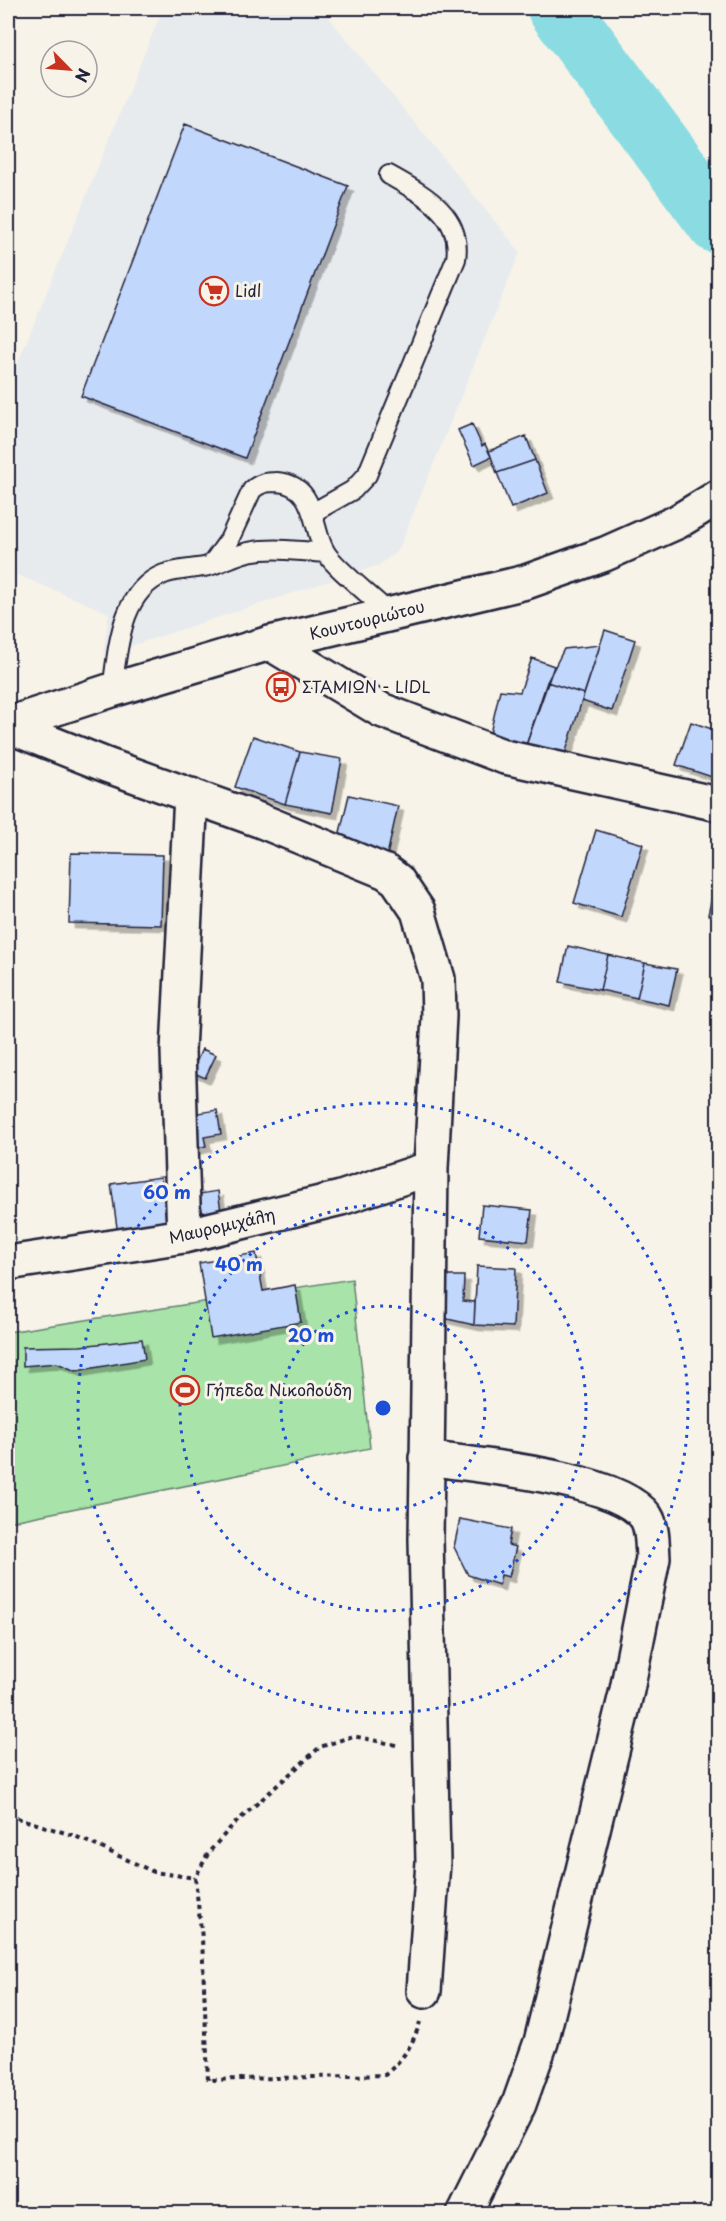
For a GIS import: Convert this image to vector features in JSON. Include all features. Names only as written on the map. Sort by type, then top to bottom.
[{"type":"street","name":"Κουντουριώτου","points":[[8,725],[112,690],[270,643],[526,582],[616,549],[677,522],[718,497]]},
{"type":"street","points":[[270,643],[381,710],[504,757],[718,804]]},
{"type":"street","points":[[8,725],[386,872],[397,880],[408,894],[421,921],[438,979],[439,1016],[431,1168],[426,1458],[433,1862],[424,1991]]},
{"type":"street","points":[[184,1236],[178,1051],[191,795]]},
{"type":"street","name":"Μαυρομιχάλη","points":[[8,1263],[184,1236],[341,1198],[431,1168]]},
{"type":"street","points":[[426,1458],[530,1473],[606,1492],[627,1500],[646,1518],[652,1538],[653,1558],[627,1690],[542,2042],[519,2104],[464,2214]]},
{"type":"lane","points":[[314,512],[353,490],[367,475],[456,259],[458,243],[441,210],[424,195],[388,175]]},
{"type":"lane","points":[[211,565],[229,540],[252,490],[258,484],[282,483],[294,488],[304,497],[314,512],[326,553],[390,614]]},
{"type":"lane","points":[[112,690],[122,627],[132,604],[146,586],[164,574],[211,565],[246,553],[270,549],[326,553]]},
{"type":"path","points":[[424,1991],[421,2017],[415,2039],[403,2059],[385,2075],[208,2080],[202,1938],[195,1878],[209,1852],[232,1826],[320,1747],[352,1736],[374,1739],[432,1761]]},
{"type":"path","points":[[8,1815],[75,1836],[154,1872],[195,1878]]},
{"type":"shaded area","points":[[163,8],[321,8],[520,252],[398,551],[379,565],[103,655],[109,613],[8,571],[8,387]]},
{"type":"green space","name":"Γήπεδα Νικολούδη","points":[[352,1279],[370,1448],[8,1522],[8,1332]]},
{"type":"building","name":"Lidl","points":[[185,124],[348,186],[245,458],[81,396]]},
{"type":"building","points":[[472,424],[482,446],[485,444],[491,457],[474,465],[458,430]]},
{"type":"building","points":[[526,436],[535,460],[497,473],[489,451]]},
{"type":"building","points":[[535,460],[548,493],[511,508],[497,473]]},
{"type":"building","points":[[605,630],[635,640],[612,711],[582,701]]},
{"type":"building","points":[[600,645],[584,694],[547,682],[564,649]]},
{"type":"building","points":[[532,658],[554,666],[523,754],[488,742],[500,690],[520,692]]},
{"type":"building","points":[[547,682],[584,694],[561,767],[523,754]]},
{"type":"building","points":[[691,722],[718,731],[718,779],[676,765]]},
{"type":"building","points":[[253,736],[300,752],[285,804],[235,787]]},
{"type":"building","points":[[300,752],[342,759],[332,813],[285,804]]},
{"type":"building","points":[[349,795],[398,806],[386,860],[336,849]]},
{"type":"building","points":[[596,830],[643,844],[621,917],[574,903]]},
{"type":"building","points":[[71,853],[163,855],[161,925],[69,923]]},
{"type":"building","points":[[718,875],[718,917],[708,915]]},
{"type":"building","points":[[568,946],[608,955],[600,990],[560,982]]},
{"type":"building","points":[[608,955],[645,963],[637,998],[600,990]]},
{"type":"building","points":[[645,963],[677,969],[669,1005],[637,998]]},
{"type":"building","points":[[202,1049],[216,1055],[205,1078],[192,1072]]},
{"type":"building","points":[[217,1110],[221,1134],[204,1137],[206,1146],[192,1149],[186,1115]]},
{"type":"building","points":[[161,1177],[168,1235],[119,1242],[111,1184]]},
{"type":"building","points":[[218,1191],[221,1211],[203,1215],[199,1194]]},
{"type":"building","points":[[482,1205],[532,1210],[528,1241],[479,1236]]},
{"type":"building","points":[[256,1253],[263,1291],[295,1285],[301,1322],[211,1338],[199,1263]]},
{"type":"building","points":[[477,1266],[516,1268],[513,1327],[474,1325]]},
{"type":"building","points":[[445,1276],[464,1276],[463,1301],[475,1302],[474,1325],[443,1318]]},
{"type":"building","points":[[142,1339],[145,1359],[76,1371],[57,1363],[23,1366],[23,1347],[80,1346]]},
{"type":"building","points":[[460,1519],[511,1529],[508,1545],[516,1547],[509,1577],[501,1575],[499,1585],[468,1575],[454,1547]]},
{"type":"waterway","points":[[558,8],[718,223]]},
{"type":"place","name":"Lidl","points":[[214,291]]},
{"type":"place","name":"ΣΤΑΜΙΩΝ - LIDL","points":[[281,687]]},
{"type":"place","name":"Γήπεδα Νικολούδη","points":[[185,1390]]}]
